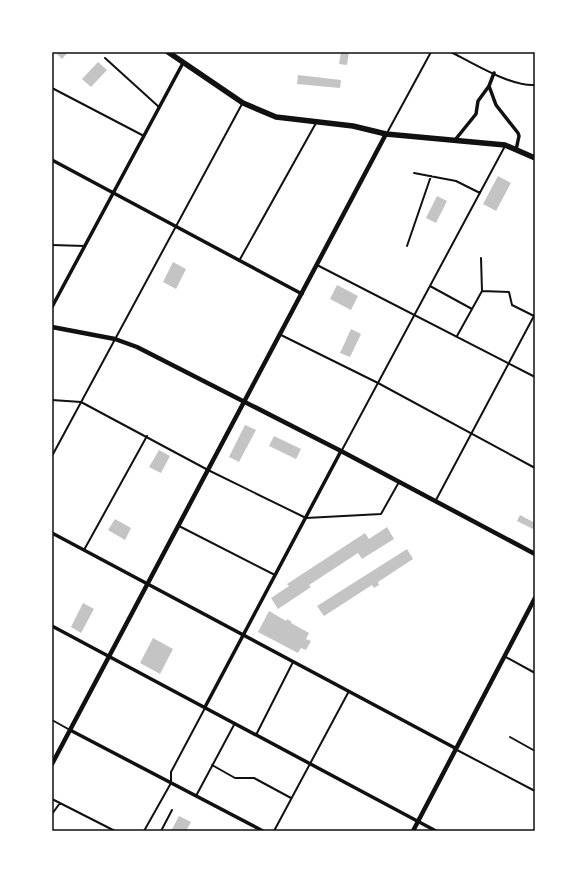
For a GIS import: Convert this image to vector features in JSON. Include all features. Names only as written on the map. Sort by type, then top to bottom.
[{"type":"main road","points":[[168,52],[183,64],[243,103],[276,117],[353,126],[386,134],[505,145],[535,158]]},
{"type":"street","points":[[52,306],[183,64]]},
{"type":"street","points":[[455,140],[476,114],[480,97],[489,86],[494,73]]},
{"type":"street","points":[[489,86],[496,105],[518,133],[519,136],[516,150]]},
{"type":"street","points":[[52,764],[177,525],[245,403],[386,134]]},
{"type":"street","points":[[52,160],[302,294]]},
{"type":"street","points":[[52,327],[115,339],[137,347],[535,554]]},
{"type":"street","points":[[205,707],[341,452]]},
{"type":"street","points":[[52,533],[455,748]]},
{"type":"street","points":[[413,831],[455,748],[535,598]]},
{"type":"street","points":[[52,626],[436,831]]},
{"type":"street","points":[[70,730],[263,831]]},
{"type":"lane","points":[[386,134],[431,52]]},
{"type":"lane","points":[[451,52],[511,80],[535,85]]},
{"type":"lane","points":[[105,58],[159,107]]},
{"type":"lane","points":[[52,88],[144,136]]},
{"type":"lane","points":[[52,456],[243,103]]},
{"type":"lane","points":[[239,260],[316,122]]},
{"type":"lane","points":[[341,452],[505,145]]},
{"type":"lane","points":[[414,173],[456,181],[480,193]]},
{"type":"lane","points":[[407,246],[431,176]]},
{"type":"lane","points":[[52,245],[85,246]]},
{"type":"lane","points":[[456,336],[482,291],[481,258]]},
{"type":"lane","points":[[317,265],[535,377]]},
{"type":"lane","points":[[430,286],[472,309]]},
{"type":"lane","points":[[435,502],[534,315],[512,305],[509,292],[482,291]]},
{"type":"lane","points":[[281,335],[378,382],[535,468]]},
{"type":"lane","points":[[52,400],[81,402],[208,470],[306,518],[381,514],[399,482]]},
{"type":"lane","points":[[84,550],[146,436]]},
{"type":"lane","points":[[177,525],[276,575]]},
{"type":"lane","points":[[504,656],[535,673]]},
{"type":"lane","points":[[256,735],[294,661]]},
{"type":"lane","points":[[274,831],[349,691]]},
{"type":"lane","points":[[144,831],[171,782],[171,772],[205,707]]},
{"type":"lane","points":[[52,720],[70,730]]},
{"type":"lane","points":[[196,796],[235,723]]},
{"type":"lane","points":[[510,737],[535,751]]},
{"type":"lane","points":[[455,748],[535,791]]},
{"type":"lane","points":[[212,765],[235,778],[254,778],[291,798]]},
{"type":"lane","points":[[52,798],[114,831]]},
{"type":"lane","points":[[52,814],[60,803]]},
{"type":"lane","points":[[161,831],[172,810]]},
{"type":"building","points":[[55,52],[68,52],[62,59]]},
{"type":"building","points":[[341,52],[349,52],[347,65],[339,64]]},
{"type":"building","points":[[98,62],[107,70],[91,87],[82,79]]},
{"type":"building","points":[[298,75],[341,80],[340,88],[297,84]]},
{"type":"building","points":[[498,176],[511,183],[496,211],[483,204]]},
{"type":"building","points":[[437,196],[447,201],[436,223],[426,218]]},
{"type":"building","points":[[173,262],[186,269],[176,289],[163,282]]},
{"type":"building","points":[[337,285],[358,296],[351,310],[330,299]]},
{"type":"building","points":[[351,329],[361,334],[350,357],[340,353]]},
{"type":"building","points":[[245,425],[256,430],[239,462],[229,457]]},
{"type":"building","points":[[274,436],[301,449],[296,459],[269,446]]},
{"type":"building","points":[[159,450],[170,456],[161,473],[149,467]]},
{"type":"building","points":[[520,515],[535,523],[535,530],[517,521]]},
{"type":"building","points":[[115,519],[131,528],[125,540],[108,530]]},
{"type":"building","points":[[387,527],[394,539],[362,559],[358,553],[309,585],[311,587],[278,609],[271,598],[289,586],[287,584],[365,533],[369,539]]},
{"type":"building","points":[[407,549],[413,559],[378,582],[379,585],[374,588],[372,585],[324,616],[317,606]]},
{"type":"building","points":[[83,603],[94,609],[81,633],[71,627]]},
{"type":"building","points":[[269,611],[286,621],[287,619],[292,622],[291,623],[309,633],[306,639],[311,641],[306,650],[301,648],[298,653],[258,632]]},
{"type":"building","points":[[153,638],[173,649],[160,674],[140,663]]},
{"type":"building","points":[[179,816],[191,822],[186,831],[171,831]]}]
